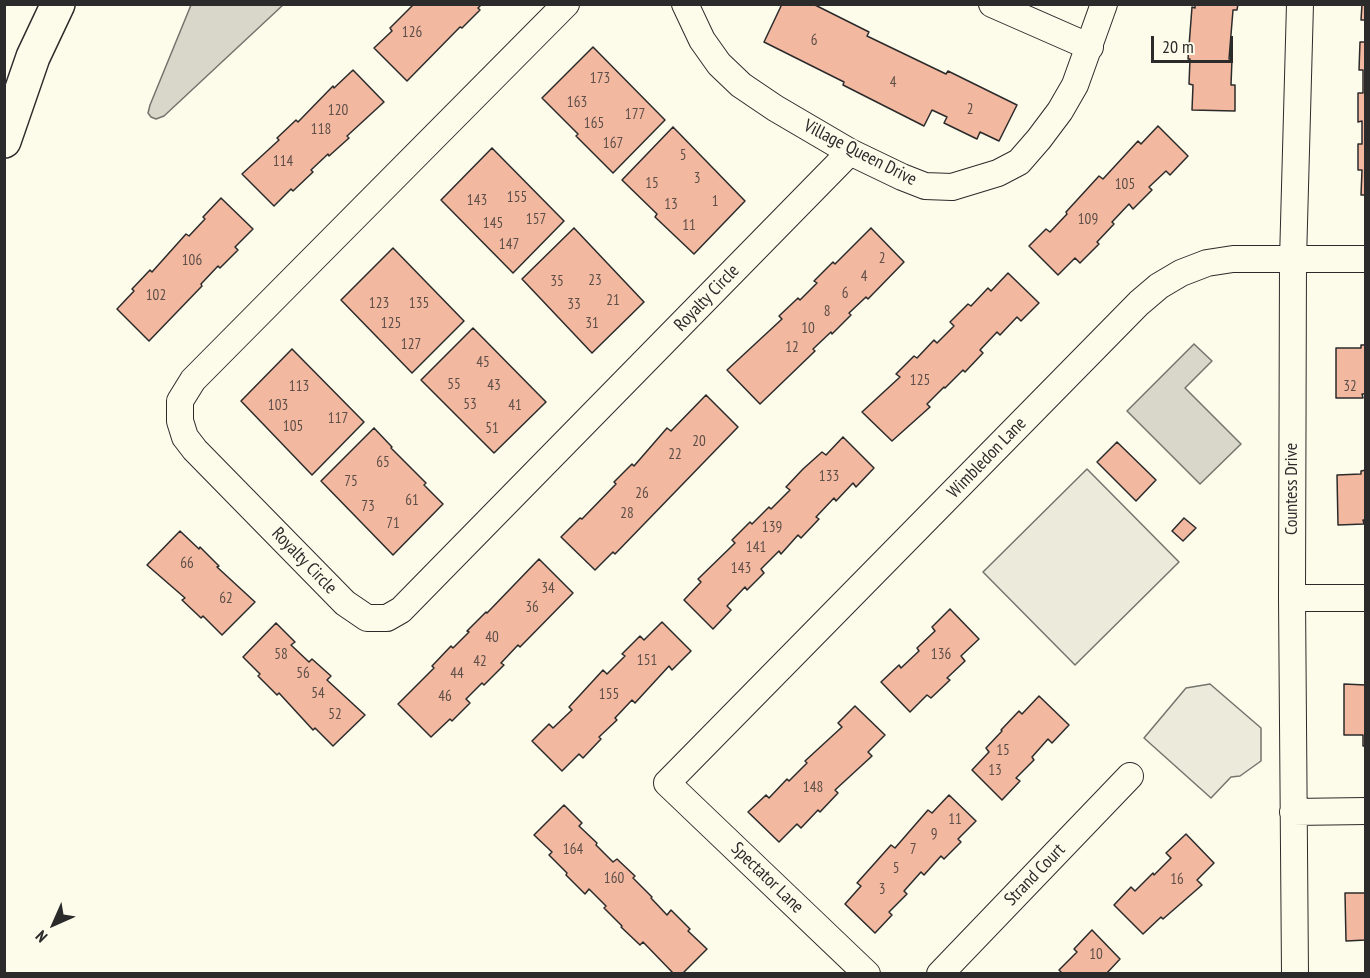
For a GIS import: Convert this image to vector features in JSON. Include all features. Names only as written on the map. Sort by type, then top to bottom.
[{"type":"street","points":[[4,141],[33,57],[57,4]]},
{"type":"street","name":"Royalty Circle","points":[[566,4],[193,380],[180,401],[180,421],[185,437],[195,450],[345,603],[368,618],[387,618],[401,610],[850,152]]},
{"type":"street","name":"Village Queen Drive","points":[[685,4],[702,40],[719,64],[741,85],[850,152],[925,186],[951,187],[998,173],[1019,162],[1060,111],[1075,85],[1104,4]]},
{"type":"street","points":[[992,4],[1090,47]]},
{"type":"street","name":"Countess Drive","points":[[1295,974],[1292,598],[1293,260],[1300,4]]},
{"type":"street","name":"Wimbledon Lane","points":[[667,783],[1139,303],[1159,286],[1181,273],[1207,263],[1233,259],[1365,259]]},
{"type":"street","points":[[1292,598],[1365,598]]},
{"type":"street","name":"Strand Court","points":[[940,974],[1130,776]]},
{"type":"street","name":"Spectator Lane","points":[[667,783],[867,974]]},
{"type":"street","points":[[1293,812],[1365,811]]},
{"type":"shaded area","points":[[191,5],[283,5],[164,116],[156,119],[148,113],[150,105]]},
{"type":"shaded area","points":[[1194,344],[1212,361],[1185,388],[1241,444],[1200,484],[1127,411]]},
{"type":"shaded area","points":[[1087,469],[1179,562],[1075,665],[983,572]]},
{"type":"shaded area","points":[[1210,684],[1261,728],[1261,761],[1240,776],[1231,777],[1211,798],[1144,738],[1186,688]]},
{"type":"building","points":[[414,4],[482,4],[478,8],[480,10],[407,81],[374,48],[392,31],[390,28]]},
{"type":"building","points":[[782,4],[813,4],[869,32],[867,36],[946,74],[948,71],[1017,105],[999,141],[980,132],[977,139],[944,123],[947,117],[932,110],[924,126],[764,42]]},
{"type":"building","points":[[1195,4],[1238,4],[1237,10],[1233,10],[1229,59],[1232,59],[1231,85],[1235,85],[1235,111],[1192,110],[1193,85],[1189,84],[1190,59],[1188,59],[1192,7],[1195,8]]},
{"type":"building","points":[[1362,4],[1366,4],[1366,195],[1361,195],[1362,170],[1358,170],[1358,144],[1362,144],[1362,121],[1358,122],[1358,93],[1363,93],[1363,70],[1359,70],[1360,42],[1365,42],[1365,20],[1361,20]]},
{"type":"building","points":[[593,47],[665,120],[613,173],[542,98]]},
{"type":"building","points":[[353,70],[384,102],[347,136],[349,138],[311,170],[313,172],[293,191],[291,189],[274,206],[242,174],[279,140],[277,138],[296,120],[298,122],[333,86],[334,88]]},
{"type":"building","points":[[1158,126],[1188,156],[1170,175],[1166,171],[1149,187],[1152,190],[1133,209],[1129,204],[1097,242],[1099,244],[1080,263],[1075,258],[1058,275],[1029,246],[1046,229],[1050,232],[1099,176],[1103,179],[1138,141],[1141,144]]},
{"type":"building","points":[[673,127],[745,201],[694,254],[655,217],[657,214],[622,180]]},
{"type":"building","points":[[492,148],[564,221],[513,273],[441,200]]},
{"type":"building","points":[[221,198],[253,229],[235,247],[238,250],[220,268],[218,266],[149,341],[117,309],[134,291],[132,289],[150,270],[152,272],[186,234],[189,236]]},
{"type":"building","points":[[574,228],[644,302],[592,353],[522,279]]},
{"type":"building","points":[[871,228],[904,262],[868,299],[866,297],[849,313],[851,315],[813,349],[815,351],[760,404],[727,370],[782,319],[779,316],[817,283],[814,281],[833,262],[835,264]]},
{"type":"building","points":[[393,248],[464,321],[412,373],[341,300]]},
{"type":"building","points":[[1008,273],[1039,303],[1021,321],[1017,317],[1000,335],[997,332],[980,350],[983,353],[965,372],[963,370],[944,387],[927,404],[930,407],[892,441],[862,412],[900,377],[896,374],[914,356],[917,358],[934,340],[937,343],[954,326],[950,322],[968,304],[971,306],[988,288],[991,291]]},
{"type":"building","points":[[473,328],[546,402],[494,453],[421,380]]},
{"type":"building","points":[[1361,345],[1366,345],[1366,394],[1362,394],[1363,398],[1336,398],[1336,348],[1361,348]]},
{"type":"building","points":[[292,349],[364,422],[312,475],[241,401]]},
{"type":"building","points":[[706,395],[738,427],[615,554],[613,552],[595,570],[561,537],[580,518],[582,519],[632,464],[634,466],[667,428],[671,431]]},
{"type":"building","points":[[374,428],[443,504],[393,555],[321,481]]},
{"type":"building","points":[[843,437],[874,468],[856,487],[853,483],[836,501],[834,498],[801,538],[798,535],[781,554],[779,551],[761,569],[764,573],[747,590],[745,587],[727,606],[731,610],[713,629],[684,600],[701,582],[698,579],[735,543],[732,540],[750,522],[752,524],[769,507],[771,509],[790,490],[786,487],[803,469],[822,452],[826,455]]},
{"type":"building","points":[[1117,442],[1156,480],[1136,501],[1097,462]]},
{"type":"building","points":[[1366,470],[1366,520],[1363,520],[1364,524],[1338,525],[1337,475],[1361,474],[1361,471]]},
{"type":"building","points":[[1184,518],[1196,528],[1183,541],[1172,531]]},
{"type":"building","points":[[180,531],[199,549],[200,547],[219,566],[217,567],[255,602],[222,635],[203,616],[201,618],[182,600],[185,598],[147,565]]},
{"type":"building","points":[[539,559],[573,593],[520,647],[518,645],[501,663],[504,665],[484,685],[482,683],[466,699],[470,703],[431,737],[398,704],[434,668],[432,666],[451,646],[453,648]]},
{"type":"building","points":[[950,609],[979,639],[961,656],[965,661],[947,678],[950,680],[931,698],[927,695],[910,712],[881,682],[919,651],[917,648],[935,631],[932,627]]},
{"type":"building","points":[[662,622],[691,651],[672,670],[669,666],[635,703],[632,700],[583,758],[579,754],[562,771],[532,741],[549,724],[553,728],[572,710],[569,707],[603,670],[607,674],[640,636],[644,640]]},
{"type":"building","points":[[276,623],[295,642],[291,645],[309,662],[312,659],[331,676],[327,680],[365,715],[333,746],[315,728],[313,730],[279,693],[277,695],[243,657]]},
{"type":"building","points":[[1344,684],[1366,685],[1366,746],[1363,746],[1363,735],[1344,735]]},
{"type":"building","points":[[1039,696],[1069,725],[1052,743],[1048,739],[1032,757],[1034,760],[1016,778],[1020,781],[1002,800],[972,770],[989,752],[986,748],[1001,730],[1019,711],[1022,714]]},
{"type":"building","points":[[855,706],[885,735],[868,752],[872,756],[835,790],[838,793],[820,812],[818,810],[801,828],[797,824],[779,842],[748,812],[766,795],[769,798],[787,779],[789,781],[807,763],[805,761],[842,727],[838,723]]},
{"type":"building","points":[[949,795],[976,821],[958,839],[961,842],[944,859],[941,856],[924,875],[921,872],[904,891],[907,894],[889,912],[892,915],[875,933],[845,904],[861,886],[857,883],[891,845],[895,848],[928,810],[932,813]]},
{"type":"building","points":[[564,805],[582,823],[579,826],[597,843],[596,845],[613,862],[617,859],[635,876],[633,878],[667,915],[671,910],[707,949],[682,974],[674,974],[643,942],[640,945],[621,927],[604,908],[606,906],[589,889],[585,894],[549,855],[552,852],[534,835]]},
{"type":"building","points":[[1186,834],[1214,863],[1197,880],[1202,885],[1143,934],[1114,905],[1131,887],[1135,891],[1153,873],[1154,875],[1171,858],[1166,853]]},
{"type":"building","points":[[1345,893],[1366,893],[1366,940],[1346,941]]},
{"type":"building","points":[[1092,930],[1120,959],[1106,974],[1059,974],[1061,972],[1059,970],[1077,952],[1074,949]]}]
